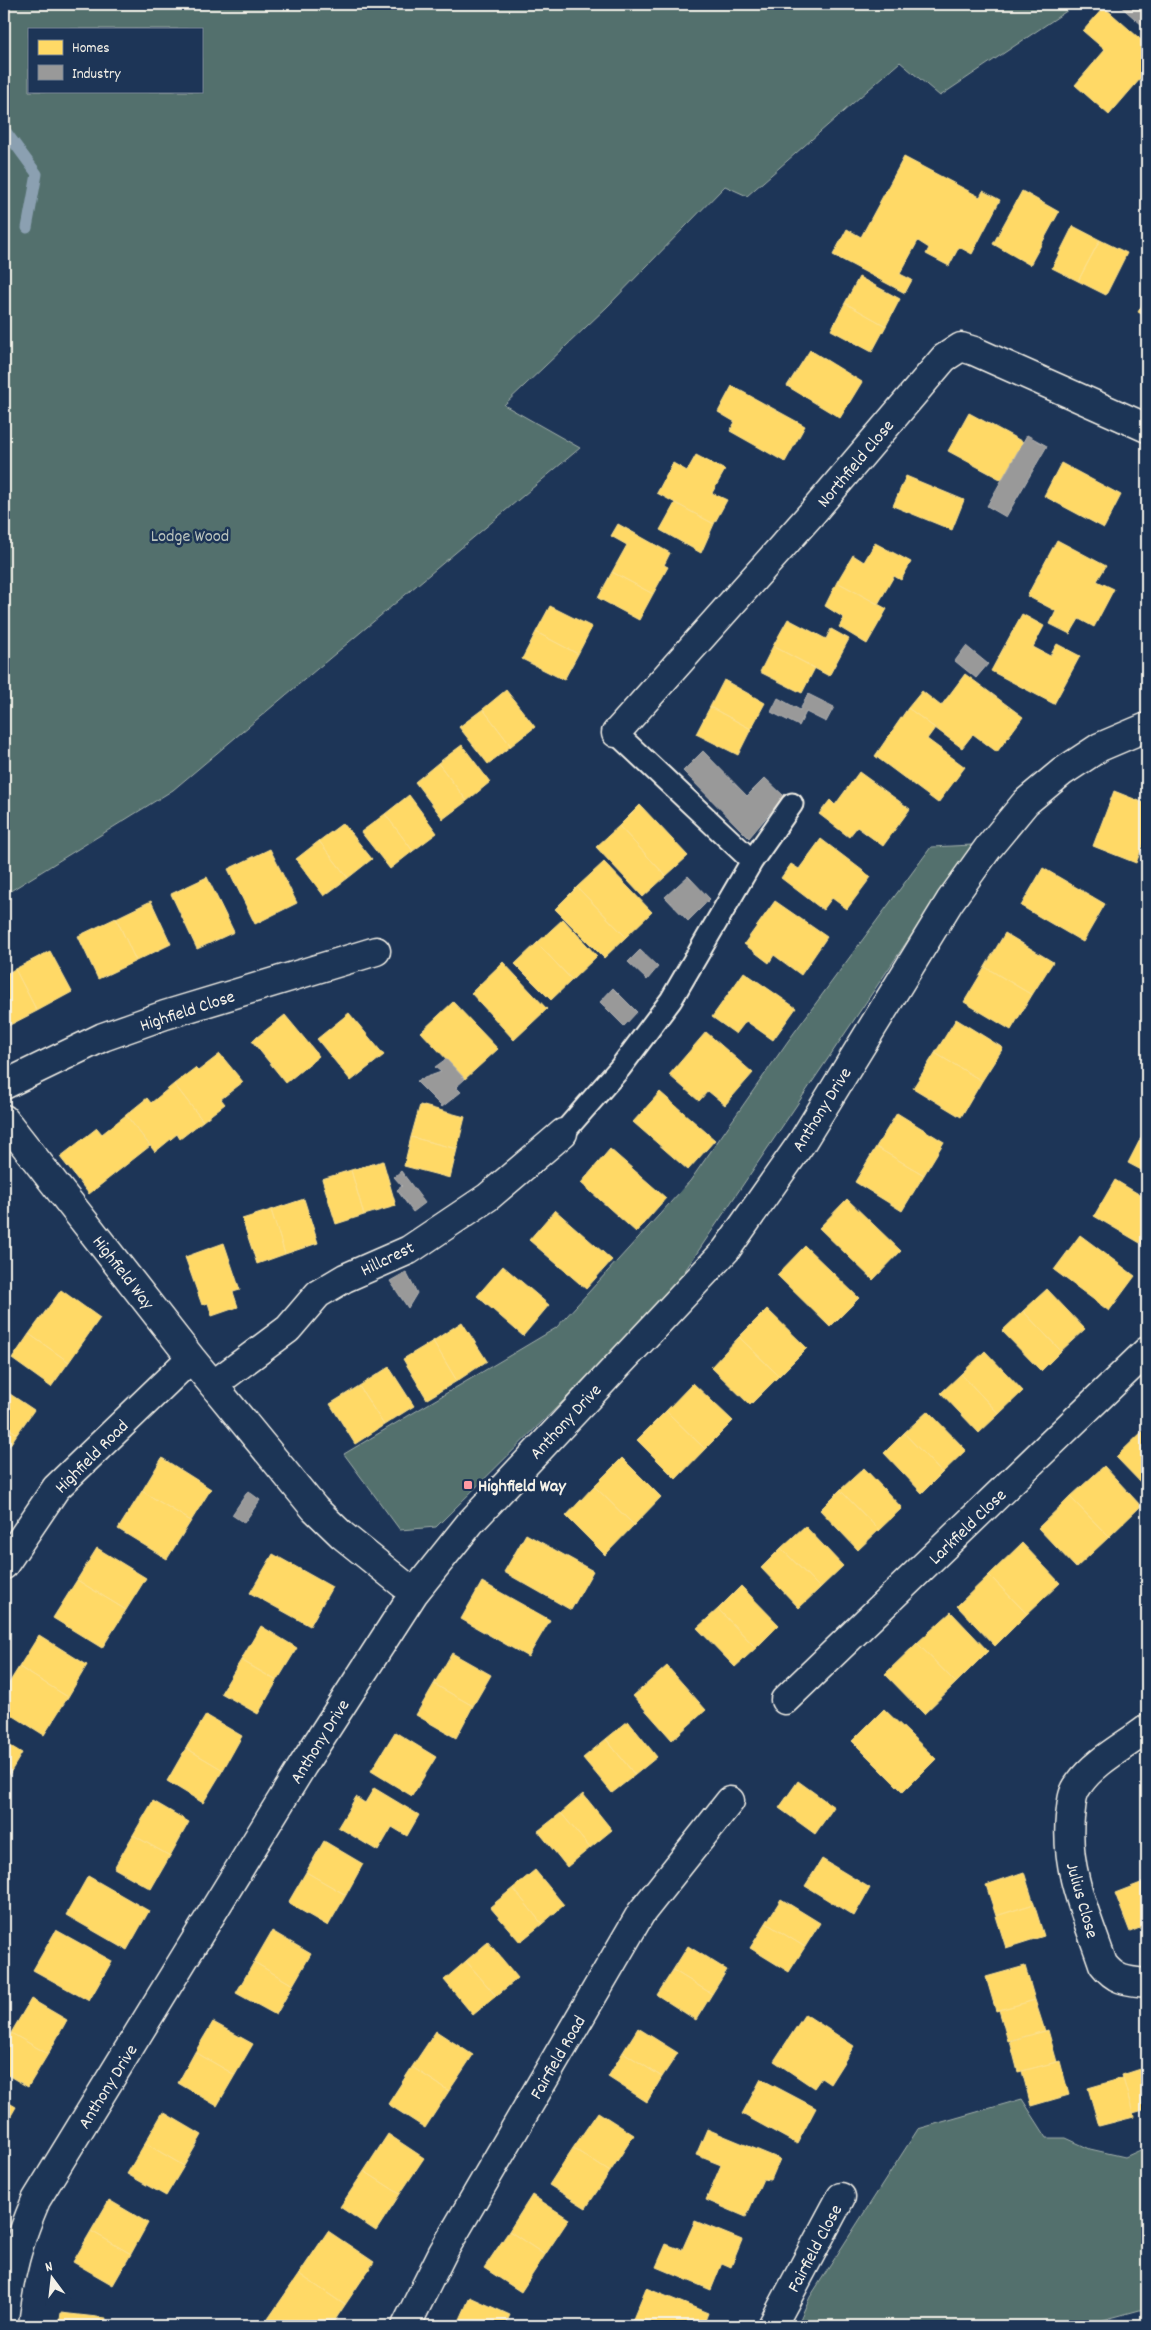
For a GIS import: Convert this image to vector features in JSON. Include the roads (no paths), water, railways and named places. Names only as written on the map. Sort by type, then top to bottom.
[{"type":"street","name":"Northfield Close","points":[[616,733],[813,512],[944,358],[961,348],[980,353],[1147,428]]},
{"type":"street","name":"Anthony Drive","points":[[4,2318],[10,2273],[18,2246],[36,2200],[303,1766],[414,1593],[470,1523],[726,1250],[802,1142],[950,901],[988,848],[1026,802],[1062,772],[1100,747],[1147,727]]},
{"type":"street","name":"Highfield Close","points":[[4,1085],[104,1037],[165,1015],[376,951]]},
{"type":"street","name":"Highfield Way","points":[[4,1119],[191,1358],[315,1509],[342,1534],[414,1593]]},
{"type":"street","name":"Hillcrest","points":[[213,1385],[288,1330],[318,1294],[344,1278],[409,1250],[488,1197],[563,1133]]},
{"type":"street","name":"Larkfield Close","points":[[785,1700],[1147,1351]]},
{"type":"street","name":"Highfield Road","points":[[4,1565],[56,1488],[191,1358]]},
{"type":"street","name":"Julius Close","points":[[1147,1729],[1095,1767],[1079,1784],[1072,1798],[1068,1837],[1072,1871],[1103,1964],[1111,1974],[1121,1980],[1147,1983]]},
{"type":"street","name":"Fairfield Road","points":[[406,2326],[443,2252],[641,1913],[730,1802]]},
{"type":"street","name":"Fairfield Close","points":[[772,2326],[842,2197]]},
{"type":"lane","points":[[616,733],[752,861]]},
{"type":"lane","points":[[563,1133],[620,1068],[671,1000],[752,861],[792,804]]},
{"type":"waterway","points":[[4,129],[37,174],[27,228]]},
{"type":"place","name":"Highfield Way","points":[[468,1485]]},
{"type":"park label","name":"Lodge Wood","points":[[190,535]]}]
